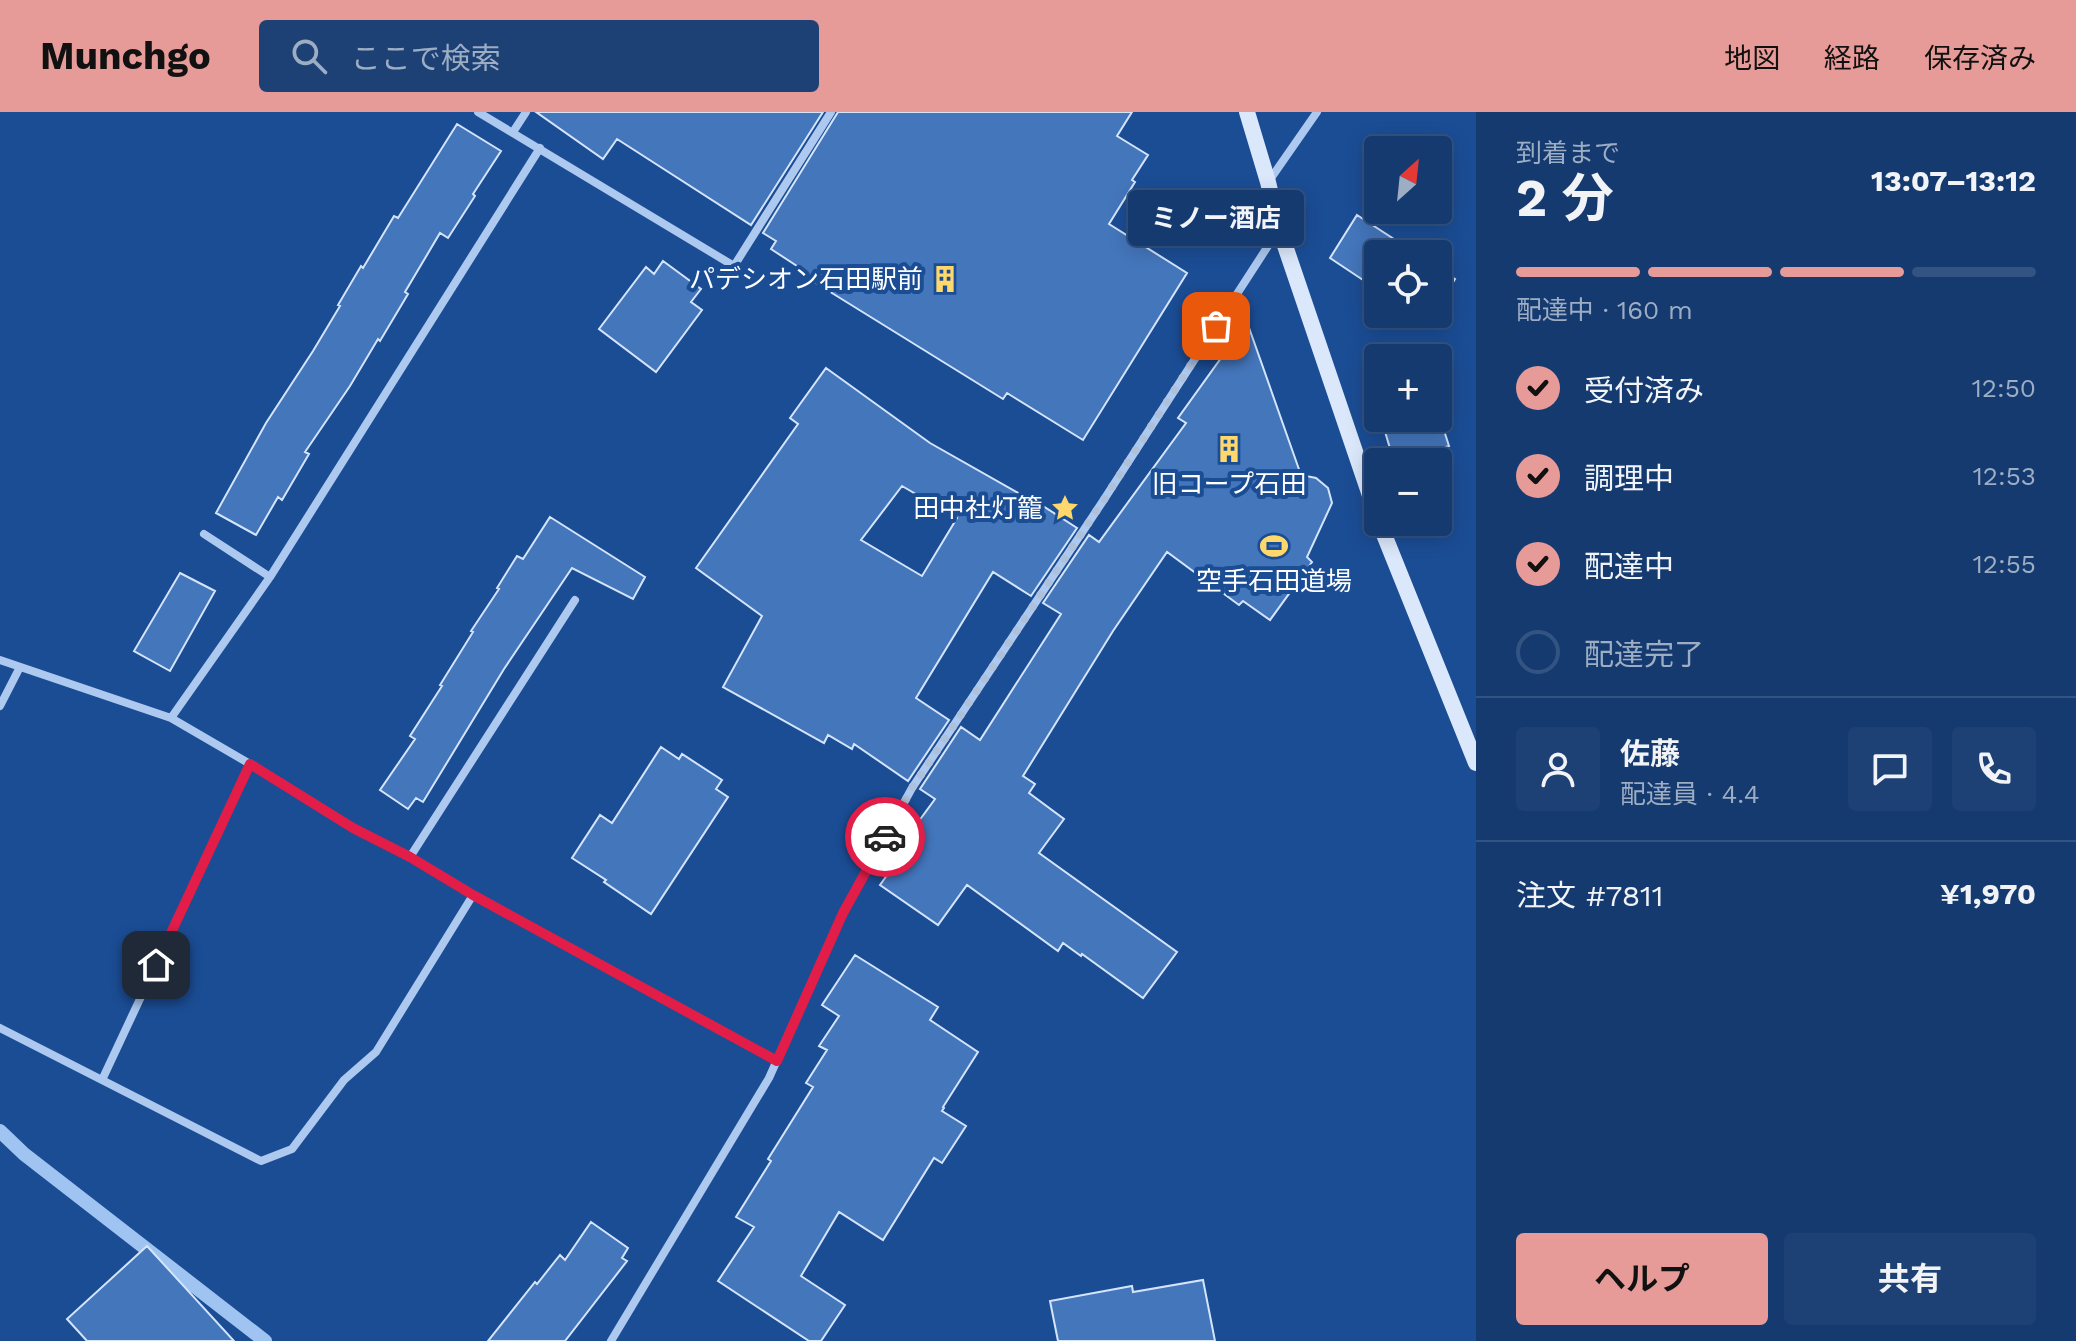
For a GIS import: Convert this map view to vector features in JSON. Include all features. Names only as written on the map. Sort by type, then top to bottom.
[{"type":"street","points":[[478,112],[734,266],[831,112]]},
{"type":"street","points":[[513,132],[526,112]]},
{"type":"street","points":[[1247,112],[1279,228],[1364,476]]},
{"type":"street","points":[[1268,182],[1317,112]]},
{"type":"street","points":[[171,718],[270,577],[540,148]]},
{"type":"street","points":[[611,1341],[761,1091],[843,913],[912,788],[1103,501],[1279,228]]},
{"type":"street","points":[[204,534],[270,577]]},
{"type":"street","points":[[1385,536],[1476,763]]},
{"type":"street","points":[[410,857],[575,600]]},
{"type":"street","points":[[0,660],[171,718],[353,828],[777,1061]]},
{"type":"street","points":[[0,706],[20,667]]},
{"type":"street","points":[[102,1080],[250,764]]},
{"type":"street","points":[[0,1028],[261,1161],[292,1149],[344,1080],[376,1052],[473,895]]},
{"type":"building","points":[[536,112],[823,112],[751,225],[617,139],[603,159]]},
{"type":"building","name":"パデシオン石田駅前","points":[[838,112],[1132,112],[1117,136],[1148,155],[1109,224],[1187,273],[1083,440],[1007,393],[1003,399],[798,272],[800,268],[771,249],[776,241],[763,233]]},
{"type":"building","points":[[457,124],[501,151],[473,194],[475,196],[448,238],[440,233],[380,341],[378,339],[305,452],[309,454],[282,500],[278,497],[256,535],[216,513],[266,423],[313,351],[361,266],[363,268],[394,216],[398,218]]},
{"type":"building","points":[[1357,215],[1364,220],[1364,224],[1371,224],[1395,240],[1364,240],[1364,281],[1330,258]]},
{"type":"building","points":[[663,261],[701,289],[691,302],[702,310],[656,372],[599,329],[646,267],[654,274]]},
{"type":"building","points":[[1247,322],[1301,475],[1316,478],[1328,488],[1332,503],[1307,557],[1312,562],[1270,620],[1243,601],[1239,605],[1167,552],[1113,631],[1023,776],[1035,784],[1029,793],[1064,819],[1039,853],[1177,952],[1143,998],[1063,943],[1058,951],[967,885],[938,925],[880,885],[913,839],[908,836],[935,799],[920,789],[961,727],[980,740],[1061,614],[1043,603],[1089,535],[1099,542],[1186,423],[1178,418]]},
{"type":"building","points":[[826,368],[930,443],[1077,528],[1031,596],[993,572],[916,698],[949,720],[908,781],[854,744],[852,749],[828,735],[824,743],[723,687],[762,616],[696,568],[798,424],[790,418]],"holes":[[[902,486],[957,518],[922,576],[861,540]]]},
{"type":"building","points":[[1385,432],[1444,432],[1449,446],[1442,448],[1390,448]]},
{"type":"building","points":[[550,517],[645,577],[633,599],[572,568],[504,669],[423,802],[416,798],[408,809],[380,790],[415,739],[410,736],[497,588],[517,556],[523,559]]},
{"type":"building","points":[[180,573],[215,591],[170,671],[134,651]]},
{"type":"building","points":[[661,747],[679,759],[682,754],[722,780],[716,789],[728,797],[651,914],[572,858],[600,815],[612,823]]},
{"type":"building","points":[[855,955],[938,1007],[930,1020],[978,1052],[942,1111],[966,1126],[942,1163],[934,1158],[883,1240],[839,1212],[801,1276],[845,1305],[821,1341],[809,1341],[718,1281],[754,1227],[736,1217],[813,1087],[806,1083],[827,1050],[819,1046],[839,1016],[822,1005]]},
{"type":"building","points":[[591,1222],[628,1248],[622,1258],[627,1261],[565,1341],[488,1341],[560,1255],[565,1260]]},
{"type":"building","points":[[147,1246],[234,1341],[87,1341],[67,1319]]},
{"type":"building","points":[[1203,1280],[1215,1341],[1058,1341],[1050,1301],[1132,1286],[1133,1292]]},
{"type":"waterway","points":[[0,1131],[24,1154],[265,1341]]},
{"type":"way so far","points":[[885,837],[912,788],[1216,326]]},
{"type":"place","name":"パデシオン石田駅前","points":[[945,279]]},
{"type":"place","name":"ミノー酒店","points":[[1216,326]]},
{"type":"place","name":"旧コープ石田","points":[[1229,449]]},
{"type":"place","name":"田中社灯籠","points":[[1065,508]]},
{"type":"place","name":"空手石田道場","points":[[1274,546]]},
{"type":"route","points":[[156,965],[250,764],[353,828],[777,1061],[843,913],[885,837]]}]
